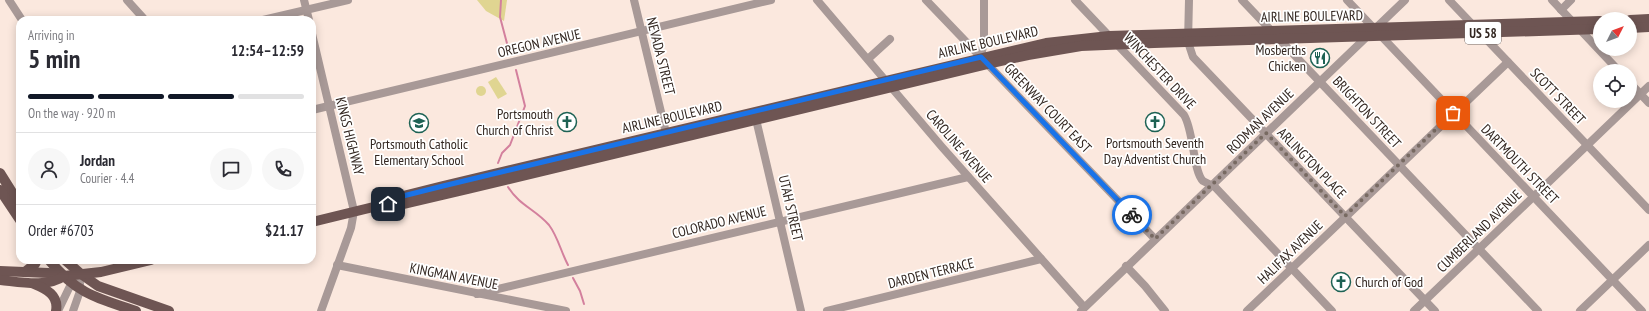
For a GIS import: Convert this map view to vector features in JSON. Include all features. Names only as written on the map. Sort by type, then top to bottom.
[{"type":"main road","points":[[1637,20],[1649,19]]},
{"type":"main road","name":"AIRLINE BOULEVARD","points":[[316,221],[398,201],[403,196],[467,185],[984,61],[1046,43],[1109,36],[1280,39],[1366,37],[1378,32],[1472,25],[1593,21]]},
{"type":"main road","points":[[1637,28],[1649,27]]},
{"type":"main road","name":"AIRLINE BOULEVARD","points":[[984,61],[1081,46],[1118,45],[1272,31],[1480,33],[1593,29]]},
{"type":"main road","points":[[0,173],[16,199]]},
{"type":"main road","points":[[0,190],[16,214]]},
{"type":"main road","points":[[25,272],[35,264]]},
{"type":"main road","points":[[53,264],[71,284],[80,291],[136,311]]},
{"type":"main road","points":[[70,264],[81,274],[106,290],[169,311]]},
{"type":"main road","points":[[0,270],[48,273],[64,276],[101,272],[134,264]]},
{"type":"main road","points":[[0,280],[32,283],[52,282],[64,276]]},
{"type":"main road","points":[[32,283],[53,296],[57,304],[57,311]]},
{"type":"street","points":[[9,0],[19,16]]},
{"type":"street","points":[[126,0],[141,16]]},
{"type":"street","points":[[304,0],[308,16]]},
{"type":"street","points":[[280,16],[348,0]]},
{"type":"street","name":"NEVADA STREET","points":[[634,0],[667,137]]},
{"type":"street","name":"OREGON AVENUE","points":[[316,109],[771,0]]},
{"type":"street","name":"CAROLINE AVENUE","points":[[817,0],[1083,309]]},
{"type":"street","name":"GREENWAY COURT EAST","points":[[926,0],[1155,239]]},
{"type":"street","points":[[984,0],[984,61]]},
{"type":"street","name":"WINCHESTER DRIVE","points":[[1075,0],[1184,115],[1190,127],[1198,173],[1203,181],[1212,185],[1332,311]]},
{"type":"street","name":"ARLINGTON PLACE","points":[[1188,0],[1188,38],[1193,57],[1435,311]]},
{"type":"street","name":"BRIGHTON STREET","points":[[1242,0],[1538,311]]},
{"type":"street","name":"DARTMOUTH STREET","points":[[1347,0],[1642,311]]},
{"type":"street","points":[[1378,32],[1405,0]]},
{"type":"street","name":"SCOTT STREET","points":[[1449,0],[1649,210]]},
{"type":"street","points":[[1552,0],[1612,64]]},
{"type":"street","points":[[1561,10],[1571,0]]},
{"type":"street","name":"RODMAN AVENUE","points":[[1083,309],[1126,266],[1366,37]]},
{"type":"street","points":[[868,59],[890,39]]},
{"type":"street","name":"KINGS HIGHWAY","points":[[316,51],[354,211],[351,228],[320,311]]},
{"type":"street","name":"HALIFAX AVENUE","points":[[1246,311],[1508,62]]},
{"type":"street","name":"CUMBERLAND AVENUE","points":[[1414,311],[1649,86]]},
{"type":"street","points":[[1637,90],[1649,102]]},
{"type":"street","name":"UTAH STREET","points":[[755,116],[801,311]]},
{"type":"street","name":"COLORADO AVENUE","points":[[477,294],[968,177]]},
{"type":"street","points":[[1580,311],[1649,245]]},
{"type":"street","name":"DARDEN TERRACE","points":[[827,311],[1041,259]]},
{"type":"street","name":"KINGMAN AVENUE","points":[[337,265],[566,311]]},
{"type":"street","points":[[1126,266],[1166,311]]},
{"type":"street","points":[[57,311],[71,284],[81,274]]},
{"type":"street","points":[[74,311],[80,291],[81,274]]},
{"type":"shaded area","points":[[477,0],[507,0],[504,21],[486,11]]},
{"type":"shaded area","points":[[496,77],[507,94],[498,99],[488,82]]},
{"type":"shaded area","points":[[479,86],[483,86],[485,87],[485,95],[479,96],[476,93],[476,89]]},
{"type":"waterway","points":[[501,0],[500,17],[509,51]]},
{"type":"waterway","points":[[498,163],[502,153],[510,145],[525,106],[516,70]]},
{"type":"waterway","points":[[508,187],[518,199],[549,225],[555,234],[568,265]]},
{"type":"waterway","points":[[573,278],[580,291],[584,304]]},
{"type":"way so far","points":[[1132,215],[1155,239],[1266,133],[1345,216],[1453,113]]},
{"type":"place","name":"Mosberths Chicken","points":[[1320,58]]},
{"type":"place","name":"Portsmouth Church of Christ","points":[[567,122]]},
{"type":"place","name":"Portsmouth Seventh Day Adventist Church","points":[[1155,122]]},
{"type":"place","name":"Portsmouth Catholic Elementary School","points":[[419,123]]},
{"type":"place","name":"Church of God","points":[[1341,282]]},
{"type":"route","points":[[388,204],[398,201],[403,196],[443,186],[981,57],[1132,215]]}]
